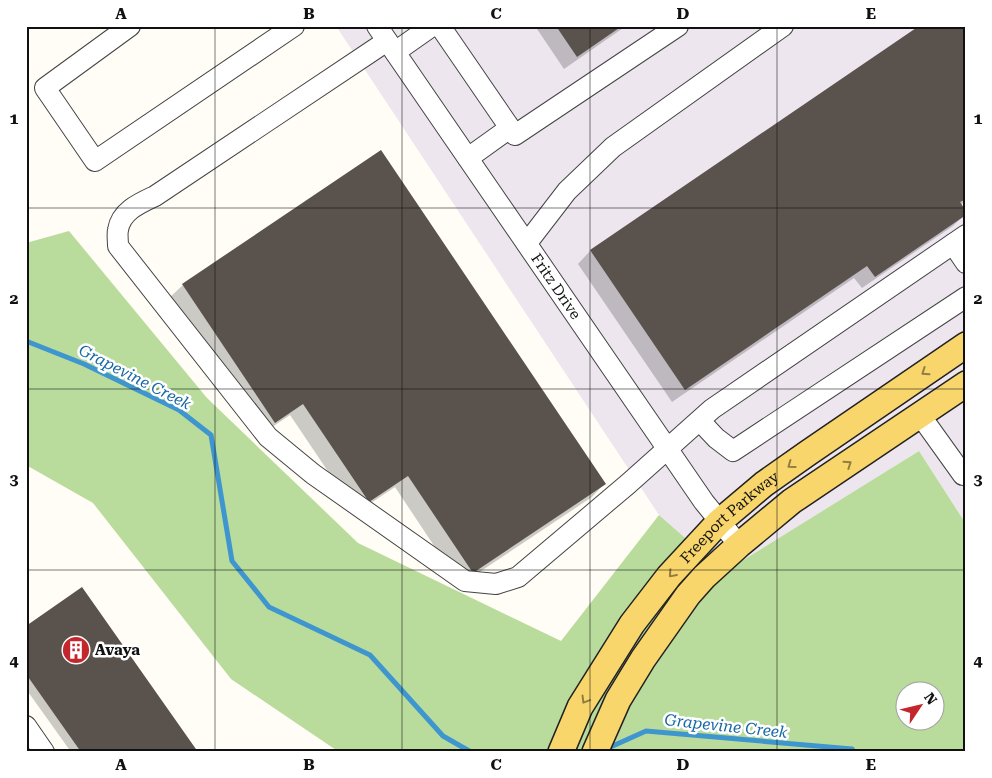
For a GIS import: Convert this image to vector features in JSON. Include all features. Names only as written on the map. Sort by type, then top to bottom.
[{"type":"main road","name":"Freeport Parkway","points":[[561,752],[580,707],[610,658],[654,595],[719,522],[764,484],[966,345]]},
{"type":"main road","name":"Freeport Parkway","points":[[595,752],[618,700],[688,595],[739,545],[792,502],[966,384]]},
{"type":"street","points":[[130,26],[45,88],[95,161],[294,26]]},
{"type":"street","points":[[432,26],[387,40],[155,196],[135,206],[123,218],[118,230],[118,246],[268,437],[313,474],[465,581],[496,584],[518,577],[712,409],[959,240],[966,263]]},
{"type":"street","points":[[440,26],[515,135],[678,26]]},
{"type":"street","points":[[526,243],[567,191],[613,147],[783,26]]},
{"type":"street","name":"Fritz Drive","points":[[387,40],[668,449],[719,522],[739,545]]},
{"type":"street","points":[[468,158],[510,128]]},
{"type":"street","points":[[700,421],[716,438],[733,451],[966,297]]},
{"type":"street","points":[[920,415],[965,476]]},
{"type":"street","points":[[26,726],[44,752]]},
{"type":"shaded area","points":[[336,26],[966,26],[966,524],[919,451],[724,572],[659,515]]},
{"type":"green space","points":[[69,231],[207,398],[358,543],[561,641],[659,515],[724,572],[919,451],[966,524],[966,752],[339,752],[231,679],[93,503],[26,465],[26,243]]},
{"type":"building","points":[[556,26],[622,26],[577,57]]},
{"type":"building","points":[[919,26],[966,26],[966,199],[960,202],[966,211],[966,215],[875,277],[867,266],[685,390],[590,250]]},
{"type":"building","points":[[381,150],[606,484],[473,573],[408,476],[369,502],[303,404],[275,423],[182,284]]},
{"type":"building","name":"Avaya","points":[[82,587],[198,752],[81,752],[26,674],[26,626]]},
{"type":"waterway","name":"Grapevine Creek","points":[[26,341],[84,364],[179,410],[211,435],[232,561],[269,607],[370,655],[443,736],[471,752]]},
{"type":"waterway","name":"Grapevine Creek","points":[[606,749],[646,731],[852,749],[854,752]]},
{"type":"place","name":"Avaya","points":[[76,650]]}]
